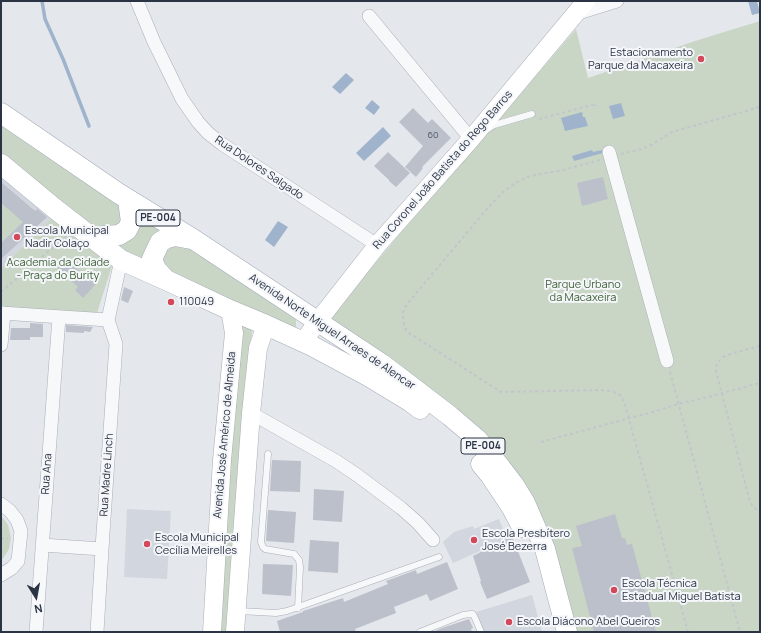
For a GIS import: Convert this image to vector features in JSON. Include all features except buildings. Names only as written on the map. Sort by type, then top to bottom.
[{"type":"main road","name":"Avenida Norte Miguel Arraes de Alencar","points":[[1,113],[128,200],[193,240],[382,364],[450,416],[477,439],[502,468],[525,503],[545,549],[567,632]]},
{"type":"main road","name":"Avenida Norte Miguel Arraes de Alencar","points":[[1,164],[121,260],[303,342],[368,376],[411,402],[443,426],[469,449],[490,475],[512,508],[524,530],[535,555],[554,632]]},
{"type":"main road","points":[[85,232],[119,235],[127,230],[131,222],[128,200]]},
{"type":"main road","points":[[166,280],[156,269],[152,259],[160,242],[175,236],[193,240]]},
{"type":"street","name":"Rua Dolores Salgado","points":[[136,1],[182,99],[198,122],[208,133],[245,160],[377,245]]},
{"type":"street","points":[[581,8],[617,1]]},
{"type":"street","name":"Rua Coronel João Batista do Rego Barros","points":[[303,342],[377,245],[471,139],[581,8]]},
{"type":"street","points":[[369,16],[471,139]]},
{"type":"street","points":[[610,154],[667,361]]},
{"type":"street","points":[[1,345],[2,313],[108,320],[121,260]]},
{"type":"street","name":"Avenida José Américo de Almeida","points":[[212,632],[222,460],[234,333],[230,310]]},
{"type":"street","name":"Rua Ana","points":[[36,632],[59,317]]},
{"type":"street","name":"Rua Madre Linch","points":[[97,632],[116,344],[108,320]]},
{"type":"street","points":[[235,632],[251,413],[258,348],[266,325]]},
{"type":"street","points":[[251,413],[336,461],[357,475],[401,508],[418,523],[433,540]]},
{"type":"street","points":[[1,504],[10,511],[17,520],[21,531],[18,561],[12,568],[1,576]]},
{"type":"street","points":[[21,531],[42,539],[102,549]]},
{"type":"street","points":[[18,558],[41,559]]},
{"type":"lane","points":[[471,139],[494,125],[533,117]]},
{"type":"lane","points":[[268,454],[261,542],[265,549],[294,554],[299,560],[298,608]]},
{"type":"lane","points":[[237,610],[276,613],[298,608],[439,557]]},
{"type":"lane","points":[[420,632],[463,615],[473,614],[481,632]]},
{"type":"path","points":[[533,117],[596,104],[596,106]]},
{"type":"path","points":[[688,632],[629,418],[621,396],[616,392],[601,390],[502,392],[409,334],[403,320],[404,309],[486,210],[504,191],[516,182],[530,176],[563,170],[610,154],[642,149],[672,132],[760,107]]},
{"type":"path","points":[[1,292],[85,232]]},
{"type":"path","points":[[760,346],[723,357],[716,366],[721,393],[750,502],[753,507],[760,511]]},
{"type":"path","points":[[667,361],[740,632]]},
{"type":"path","points":[[541,442],[760,383]]},
{"type":"shaded area","name":"Escola Municipal Nadir Colaço","points":[[1,169],[54,216],[1,268]]},
{"type":"shaded area","name":"Escola Municipal Cecília Meirelles","points":[[127,509],[171,511],[167,579],[124,577]]},
{"type":"shaded area","name":"Escola Presbítero José Bezerra","points":[[499,519],[507,539],[453,563],[443,542],[454,532],[473,526],[474,529]]},
{"type":"shaded area","name":"Escola Diácono Abel Gueiros","points":[[532,595],[542,632],[483,632],[476,612]]},
{"type":"green space","name":"Parque Urbano da Macaxeira","points":[[760,21],[760,632],[577,632],[553,553],[527,492],[331,322],[332,315],[576,29],[588,78],[695,41]]},
{"type":"green space","points":[[1,121],[296,313],[296,327],[289,329],[122,252],[1,155]]},
{"type":"green space","points":[[1,203],[23,222],[1,243]]},
{"type":"green space","name":"Academia da Cidade - Praça do Burity","points":[[54,216],[112,262],[97,313],[1,308],[1,268]]},
{"type":"green space","points":[[241,325],[252,331],[230,632],[216,632]]},
{"type":"green space","points":[[1,515],[8,525],[11,538],[9,549],[1,561]]},
{"type":"water","points":[[748,1],[757,1],[760,13],[752,15]]},
{"type":"water","points":[[346,73],[354,80],[340,94],[332,87]]},
{"type":"water","points":[[372,100],[380,107],[374,115],[365,108]]},
{"type":"water","points":[[621,103],[625,116],[613,119],[609,106]]},
{"type":"water","points":[[582,112],[588,126],[565,131],[561,118]]},
{"type":"water","points":[[383,127],[391,136],[364,161],[356,153]]},
{"type":"water","points":[[592,150],[593,152],[602,150],[603,153],[574,161],[572,156]]},
{"type":"water","points":[[278,221],[288,227],[274,247],[265,240]]},
{"type":"waterway","points":[[42,1],[45,19],[63,59],[89,126]]},
{"type":"place","name":"Estacionamento Parque da Macaxeira","points":[[701,59]]},
{"type":"place","name":"Escola Municipal Nadir Colaço","points":[[17,237]]},
{"type":"place","name":"110049","points":[[171,302]]},
{"type":"place","name":"Escola Presbítero José Bezerra","points":[[474,540]]},
{"type":"place","name":"Escola Municipal Cecília Meirelles","points":[[147,544]]},
{"type":"place","name":"Escola Técnica Estadual Miguel Batista","points":[[614,590]]},
{"type":"place","name":"Escola Diácono Abel Gueiros","points":[[509,622]]}]
